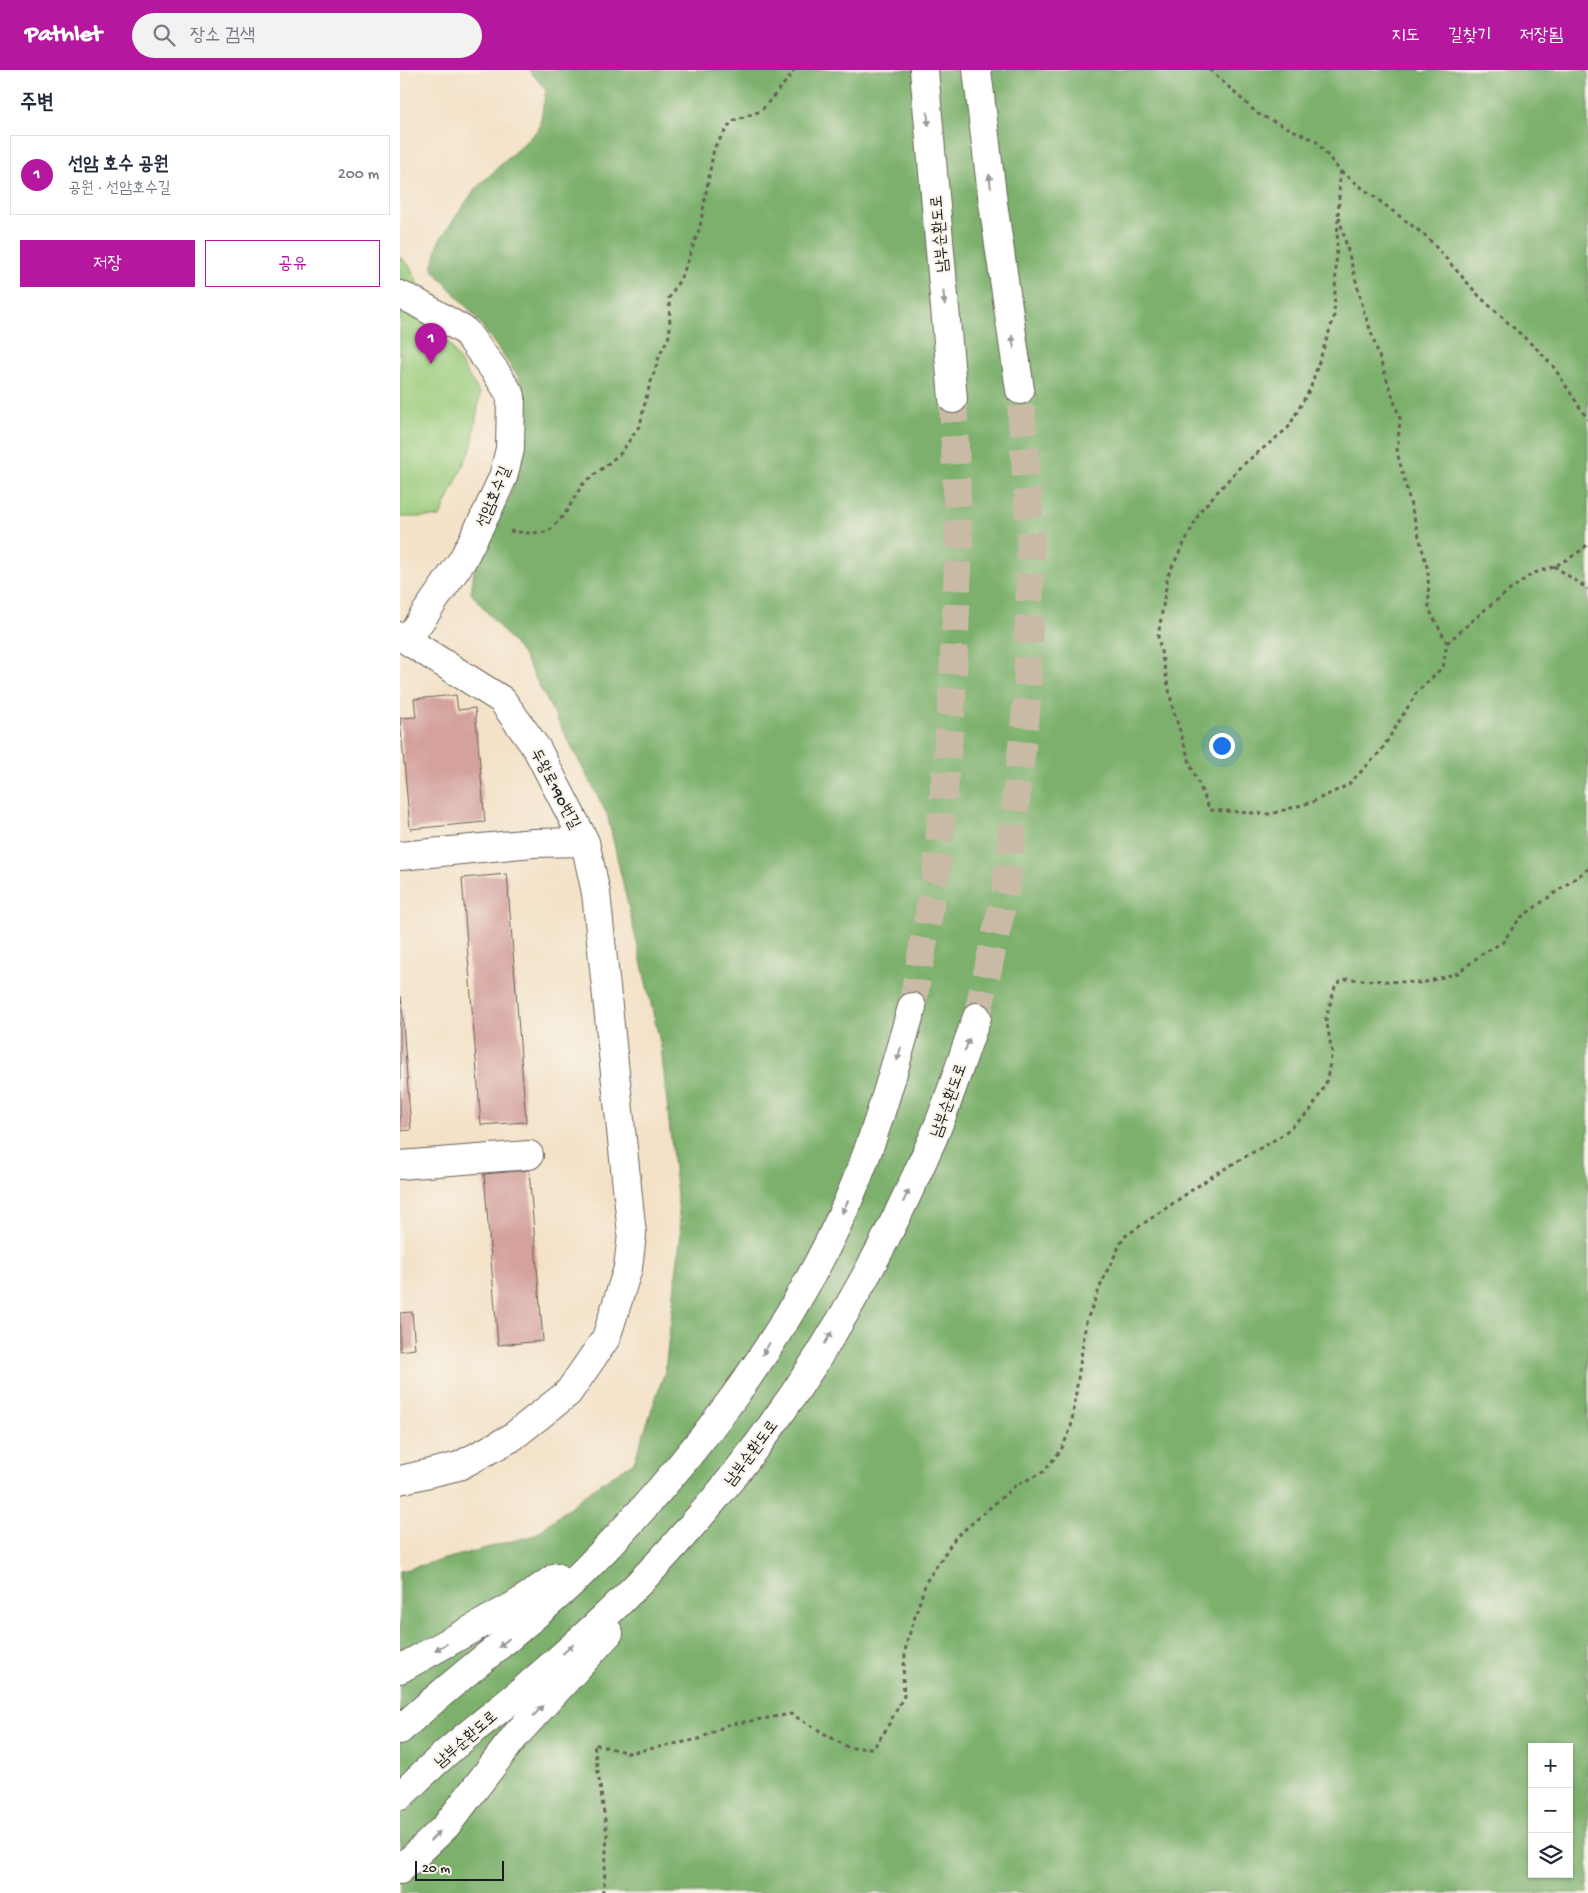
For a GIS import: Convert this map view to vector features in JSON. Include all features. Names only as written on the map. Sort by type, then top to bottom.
[{"type":"main road","name":"남부순환도로","points":[[924,70],[953,399]]},
{"type":"main road","points":[[977,70],[993,203],[1020,390]]},
{"type":"main road","name":"선암호수길","points":[[400,295],[414,301],[465,331],[511,396],[510,449],[503,477],[463,559],[403,638]]},
{"type":"main road","name":"두왕로190번길","points":[[400,856],[533,843],[585,842],[537,748],[502,700],[403,638]]},
{"type":"main road","points":[[400,1480],[459,1466],[512,1438],[568,1393],[606,1338],[628,1268],[632,1234],[596,893],[585,842]]},
{"type":"main road","points":[[400,1730],[433,1700],[500,1647],[581,1574],[653,1500],[707,1434],[759,1361],[810,1277],[848,1202],[876,1130],[912,1007]]},
{"type":"main road","name":"남부순환도로","points":[[400,1796],[456,1744],[531,1684],[612,1609],[687,1532],[742,1465],[801,1383],[853,1297],[893,1222],[934,1137],[977,1017]]},
{"type":"main road","points":[[400,1165],[529,1155]]},
{"type":"main road","points":[[400,1870],[446,1826],[516,1735],[603,1640],[683,1544],[742,1465]]},
{"type":"main road","points":[[400,1669],[517,1604],[606,1542],[653,1500]]},
{"type":"path","points":[[488,510],[511,531],[548,532],[565,514],[582,485],[621,453],[640,425],[647,394],[660,354],[669,336],[669,298],[682,274],[700,227],[714,148],[732,121],[761,111],[793,73],[793,70]]},
{"type":"path","points":[[1210,70],[1258,114],[1316,141],[1340,171],[1428,237],[1480,297],[1548,361],[1588,420]]},
{"type":"path","points":[[1339,216],[1364,311],[1400,419],[1398,452],[1428,571],[1429,609],[1447,643],[1443,667],[1417,692],[1381,751],[1348,785],[1312,802],[1270,814],[1210,810],[1190,766],[1173,709],[1158,638],[1168,576],[1201,510],[1239,468],[1288,428],[1310,389],[1334,317],[1340,171]]},
{"type":"path","points":[[1447,643],[1483,611],[1533,574],[1579,553],[1588,544]]},
{"type":"path","points":[[1554,566],[1588,589]]},
{"type":"path","points":[[602,1893],[607,1834],[594,1744],[629,1752],[699,1739],[727,1725],[791,1714],[849,1748],[873,1748],[884,1733],[904,1696],[902,1677],[906,1645],[926,1582],[955,1538],[1015,1486],[1043,1472],[1062,1450],[1071,1428],[1086,1322],[1105,1275],[1124,1237],[1214,1175],[1281,1136],[1310,1111],[1326,1084],[1332,1052],[1326,1018],[1336,984],[1347,979],[1422,983],[1458,973],[1483,953],[1502,943],[1520,918],[1588,869]]},
{"type":"green space","points":[[529,70],[1419,70],[1424,73],[1431,70],[1588,70],[1588,1893],[400,1893],[400,1571],[535,1535],[591,1490],[634,1462],[665,1371],[681,1233],[661,1047],[607,814],[523,655],[471,593],[477,549],[509,498],[525,448],[526,412],[519,378],[475,316],[432,269],[439,241],[475,189],[539,129],[546,90]]},
{"type":"green space","points":[[400,257],[409,265],[443,334],[480,394],[472,446],[440,517],[400,517]]},
{"type":"building","points":[[456,695],[458,710],[475,708],[485,822],[410,829],[400,718],[416,717],[414,699]]},
{"type":"building","points":[[507,874],[526,1122],[481,1125],[462,878]]},
{"type":"building","points":[[400,997],[411,1130],[400,1131]]},
{"type":"building","points":[[529,1170],[543,1341],[498,1345],[484,1174]]},
{"type":"building","points":[[412,1312],[415,1349],[400,1351],[400,1313]]},
{"type":"tunnel","points":[[977,1017],[1006,889],[1027,702],[1031,540],[1020,390]]},
{"type":"tunnel","points":[[912,1007],[937,868],[952,700],[959,543],[953,399]]},
{"type":"place","name":"선암 호수 공원","points":[[431,364]]}]
